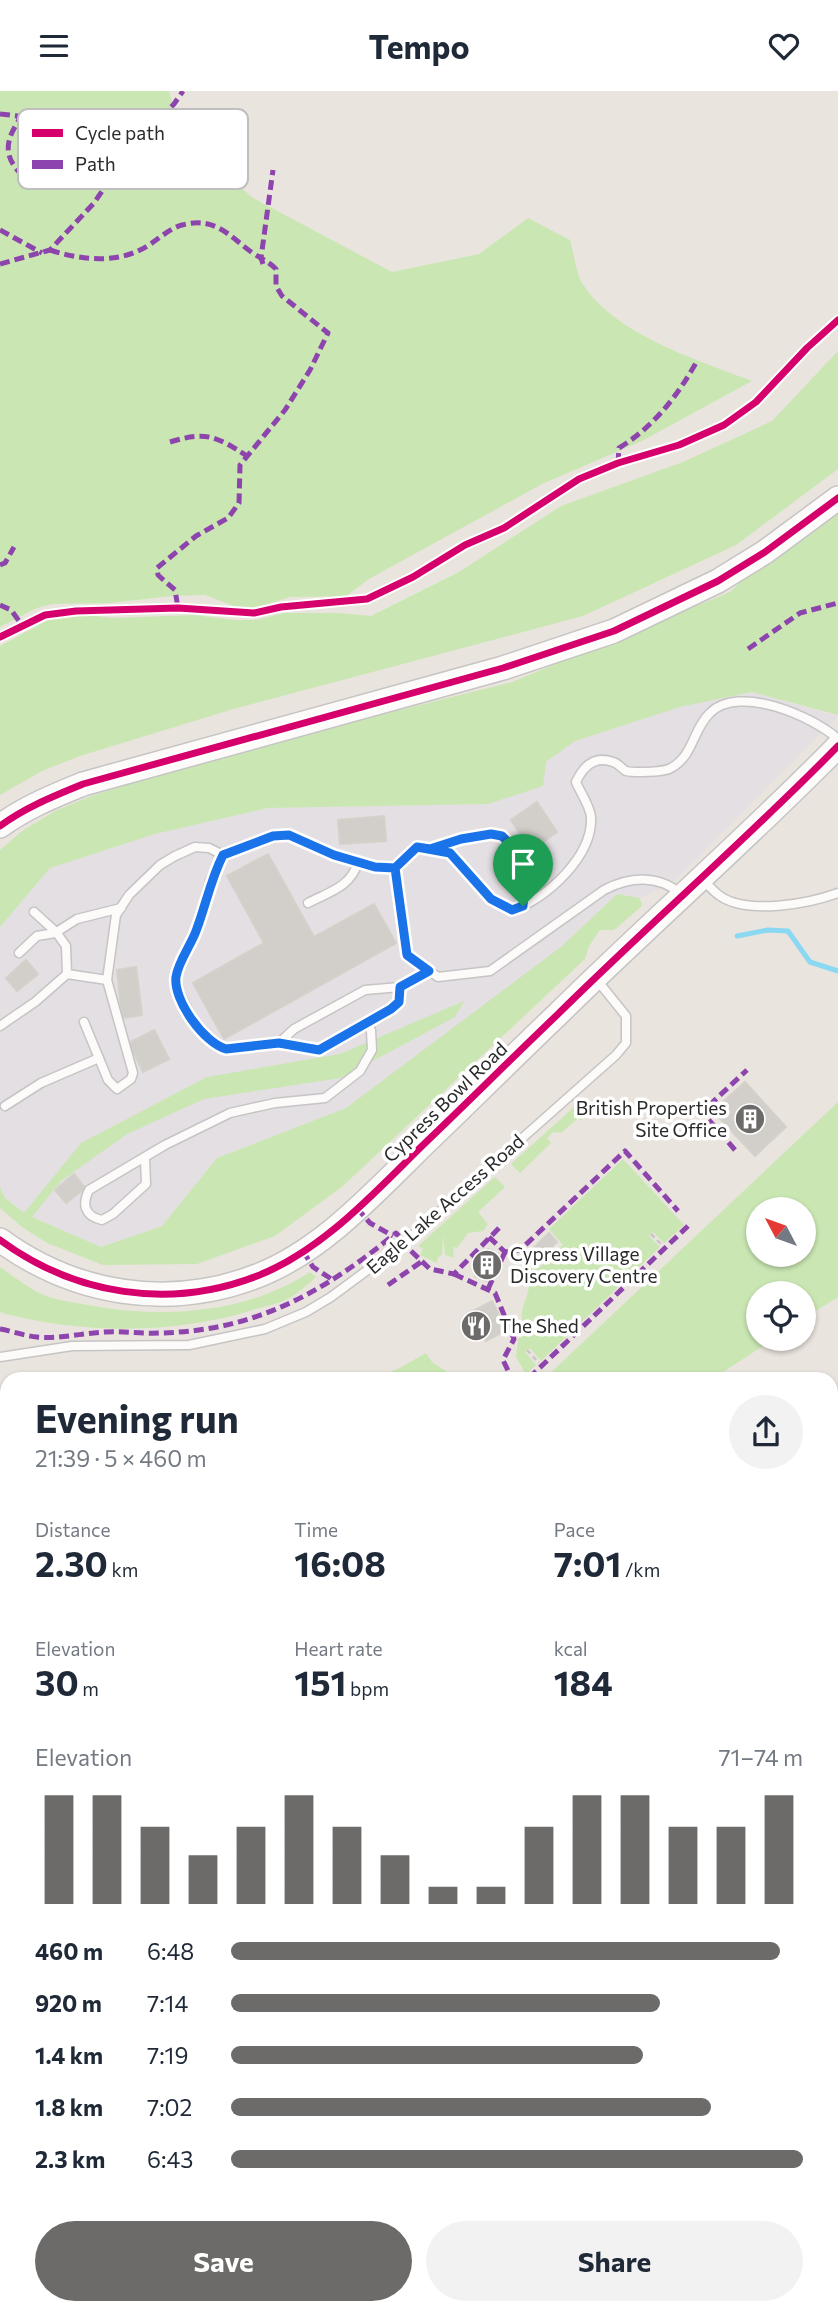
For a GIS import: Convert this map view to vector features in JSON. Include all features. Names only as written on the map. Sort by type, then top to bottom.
[{"type":"street","points":[[0,826],[38,803],[83,784],[503,668],[614,631],[718,581],[765,552],[838,498]]},
{"type":"street","name":"Cypress Bowl Road","points":[[0,1240],[47,1269],[76,1281],[117,1291],[168,1295],[202,1291],[260,1275],[314,1243],[369,1198],[838,747]]},
{"type":"lane","points":[[395,868],[417,847],[450,853],[491,899],[512,910],[547,892],[583,851],[591,815],[576,782],[583,767],[598,760],[613,762],[627,771],[667,770],[682,760],[710,712],[737,702],[757,702],[782,709],[814,722],[838,739]]},
{"type":"lane","points":[[430,849],[461,839],[491,834],[502,836],[526,869],[523,906]]},
{"type":"lane","points":[[395,868],[334,855],[289,835],[273,836],[223,855],[210,881],[197,930],[176,977],[179,992],[195,1025],[205,1038],[226,1049],[279,1043],[319,1050],[391,1009],[399,1002],[400,987]]},
{"type":"lane","points":[[85,1022],[108,1080],[117,1089],[131,1079],[133,1073],[107,980],[116,915],[129,895],[160,865],[175,856],[195,847],[209,848],[223,855]]},
{"type":"lane","points":[[308,903],[343,886],[354,876],[358,862]]},
{"type":"lane","points":[[395,868],[407,955],[438,977],[490,971],[604,890],[623,880],[655,880],[670,885],[683,896]]},
{"type":"lane","points":[[702,879],[720,896],[751,905],[783,906],[814,901],[838,893]]},
{"type":"lane","points":[[19,953],[37,936],[56,932],[78,919],[121,908]]},
{"type":"lane","points":[[34,912],[56,932],[66,946],[67,974]]},
{"type":"lane","points":[[279,1043],[294,1029],[365,990],[400,987],[429,971]]},
{"type":"lane","points":[[0,1026],[35,1002],[67,974],[107,980]]},
{"type":"lane","name":"Eagle Lake Access Road","points":[[0,1357],[72,1346],[163,1347],[229,1338],[285,1321],[331,1297],[404,1243],[616,1055],[626,1043],[626,1016],[595,978]]},
{"type":"lane","points":[[145,1159],[146,1184],[113,1215],[102,1220],[93,1218],[86,1211],[84,1200],[89,1189],[165,1145],[230,1113],[275,1103],[325,1098],[360,1071],[372,1050],[371,1030],[364,1023]]},
{"type":"lane","points":[[5,1106],[41,1083],[99,1058]]},
{"type":"path","points":[[651,1234],[662,1245]]},
{"type":"path","points":[[527,1350],[539,1363]]},
{"type":"shaded area","points":[[752,692],[838,716],[670,885],[640,898],[617,894],[562,946],[346,1108],[217,1158],[162,1226],[101,1247],[24,1213],[5,1198],[0,1187],[0,927],[50,868],[155,834],[268,808],[488,804],[575,741],[680,707]]},
{"type":"green space","points":[[0,91],[169,91],[174,109],[18,109],[18,189],[243,189],[253,198],[392,272],[479,254],[528,218],[570,240],[581,281],[599,304],[617,319],[660,344],[752,381],[642,441],[542,484],[369,579],[346,596],[291,597],[253,608],[234,606],[205,595],[109,603],[53,604],[37,608],[0,627]]},
{"type":"green space","points":[[838,351],[838,469],[736,545],[583,616],[230,710],[80,756],[42,771],[0,795],[0,646],[48,620],[86,615],[114,618],[194,615],[235,620],[256,620],[284,613],[371,616],[459,572],[561,506],[683,462],[772,421]]},
{"type":"green space","points":[[838,489],[838,715],[752,692],[680,707],[575,741],[546,762],[543,786],[488,804],[268,808],[155,834],[50,868],[0,927],[0,850],[22,831],[55,811],[94,795],[260,745],[512,682],[730,592]]},
{"type":"green space","points":[[617,894],[640,898],[642,906],[614,930],[600,930],[589,946],[585,959],[343,1186],[275,1236],[197,1264],[103,1265],[47,1243],[0,1208],[0,1187],[5,1198],[24,1213],[81,1143],[207,1077],[340,1054],[464,1001],[455,1017],[341,1078],[204,1099],[127,1134],[61,1181],[32,1217],[101,1247],[162,1226],[217,1158],[346,1108],[562,946]]},
{"type":"green space","points":[[838,1102],[838,1297],[816,1311],[816,1281],[746,1281],[746,1351],[755,1351],[723,1372],[551,1372]]},
{"type":"green space","points":[[580,1106],[587,1114],[581,1121],[578,1118],[561,1133],[553,1132],[547,1138],[551,1143],[520,1173],[511,1164],[574,1107]]},
{"type":"green space","points":[[623,1159],[684,1225],[664,1243],[653,1232],[649,1236],[660,1247],[541,1361],[530,1348],[525,1352],[536,1365],[525,1372],[516,1357],[518,1339],[524,1335],[522,1312],[529,1285],[522,1270],[522,1260],[526,1253],[540,1267],[563,1245],[549,1229]]},
{"type":"green space","points":[[495,1177],[505,1187],[478,1212],[488,1224],[483,1231],[468,1233],[457,1248],[453,1247],[454,1258],[445,1255],[443,1235],[442,1255],[438,1257],[437,1263],[420,1255],[423,1249],[418,1246]]},
{"type":"green space","points":[[0,1267],[41,1294],[52,1298],[145,1312],[174,1312],[231,1305],[259,1297],[310,1272],[316,1277],[287,1299],[225,1317],[162,1327],[96,1328],[2,1313]]},
{"type":"green space","points":[[426,1353],[432,1362],[447,1372],[390,1372]]},
{"type":"building","points":[[537,802],[557,832],[531,850],[511,820]]},
{"type":"building","points":[[384,816],[386,841],[340,844],[338,820]]},
{"type":"building","points":[[268,854],[314,937],[374,904],[396,943],[224,1039],[193,983],[264,943],[227,876]]},
{"type":"building","points":[[26,960],[38,974],[17,991],[6,978]]},
{"type":"building","points":[[136,967],[142,1015],[122,1018],[117,970]]},
{"type":"building","points":[[154,1030],[169,1059],[143,1072],[129,1043]]},
{"type":"building","name":"British Properties Site Office","points":[[745,1082],[786,1127],[755,1156],[713,1111]]},
{"type":"building","points":[[74,1174],[85,1188],[66,1203],[55,1190]]},
{"type":"building","points":[[549,1233],[557,1242],[536,1262],[528,1253]]},
{"type":"building","name":"Cypress Village Discovery Centre","points":[[488,1249],[498,1254],[486,1281],[475,1276]]},
{"type":"building","points":[[492,1301],[507,1330],[486,1341],[471,1312]]},
{"type":"building","name":"The Shed","points":[[472,1313],[484,1338],[480,1340],[468,1315]]},
{"type":"waterway","points":[[737,936],[768,930],[788,931],[810,962],[838,971]]},
{"type":"marked path","points":[[169,109],[183,91]]},
{"type":"marked path","points":[[0,114],[18,116]]},
{"type":"marked path","points":[[18,122],[8,147],[11,160],[18,170]]},
{"type":"marked path","points":[[263,264],[261,258],[273,170]]},
{"type":"marked path","points":[[0,264],[50,250],[104,189]]},
{"type":"marked path","points":[[50,250],[83,258],[107,259],[140,250],[182,225],[204,223],[230,235],[276,269],[276,286],[282,296],[328,333],[310,370],[285,410],[240,465],[239,503],[228,518],[196,536],[157,568],[158,575],[175,590],[178,608]]},
{"type":"marked path","points":[[0,230],[42,253]]},
{"type":"marked path","points":[[618,463],[619,448],[643,431],[663,411],[696,363]]},
{"type":"marked path","points":[[170,442],[193,437],[210,437],[247,456]]},
{"type":"marked path","points":[[0,565],[5,563],[14,547]]},
{"type":"marked path","points":[[748,649],[800,613],[838,603]]},
{"type":"marked path","points":[[0,605],[11,610],[22,625]]},
{"type":"marked path","points":[[735,1150],[702,1112],[747,1070]]},
{"type":"marked path","points":[[489,1237],[505,1252],[520,1250],[625,1151],[678,1211]]},
{"type":"marked path","points":[[357,1208],[370,1223],[393,1236]]},
{"type":"marked path","points":[[411,1251],[430,1269],[454,1274],[502,1225]]},
{"type":"marked path","points":[[535,1372],[689,1225]]},
{"type":"marked path","points":[[0,1329],[28,1336],[63,1337],[106,1332],[195,1331],[227,1325],[258,1316],[315,1290],[396,1233],[399,1236]]},
{"type":"marked path","points":[[303,1251],[313,1267],[333,1280]]},
{"type":"marked path","points":[[488,1289],[505,1252]]},
{"type":"marked path","points":[[388,1285],[421,1262]]},
{"type":"marked path","points":[[454,1274],[495,1293],[514,1339],[503,1360],[509,1372]]},
{"type":"cycle path","points":[[0,637],[45,615],[76,611],[178,608],[254,613],[281,607],[367,599],[413,577],[465,545],[504,528],[579,479],[618,463],[679,445],[724,425],[756,402],[807,348],[838,320]]},
{"type":"cycle path","points":[[0,826],[30,808],[83,784],[503,668],[614,631],[718,581],[765,552],[838,498]]},
{"type":"cycle path","points":[[0,1240],[59,1274],[91,1285],[157,1294],[224,1286],[281,1265],[325,1236],[366,1201],[838,746]]},
{"type":"place","name":"British Properties Site Office","points":[[750,1119]]},
{"type":"place","name":"Cypress Village Discovery Centre","points":[[487,1265]]},
{"type":"place","name":"The Shed","points":[[476,1326]]},
{"type":"route","points":[[523,906],[512,910],[491,899],[450,853],[417,847],[395,868],[375,867],[334,855],[289,835],[273,836],[223,855],[210,881],[197,930],[176,977],[179,992],[195,1025],[205,1038],[219,1047],[226,1049],[279,1043],[319,1050],[391,1009],[399,1002],[400,987],[429,971],[407,955],[395,868],[417,847],[430,849],[461,839],[491,834],[502,836],[526,869],[523,906]]}]
